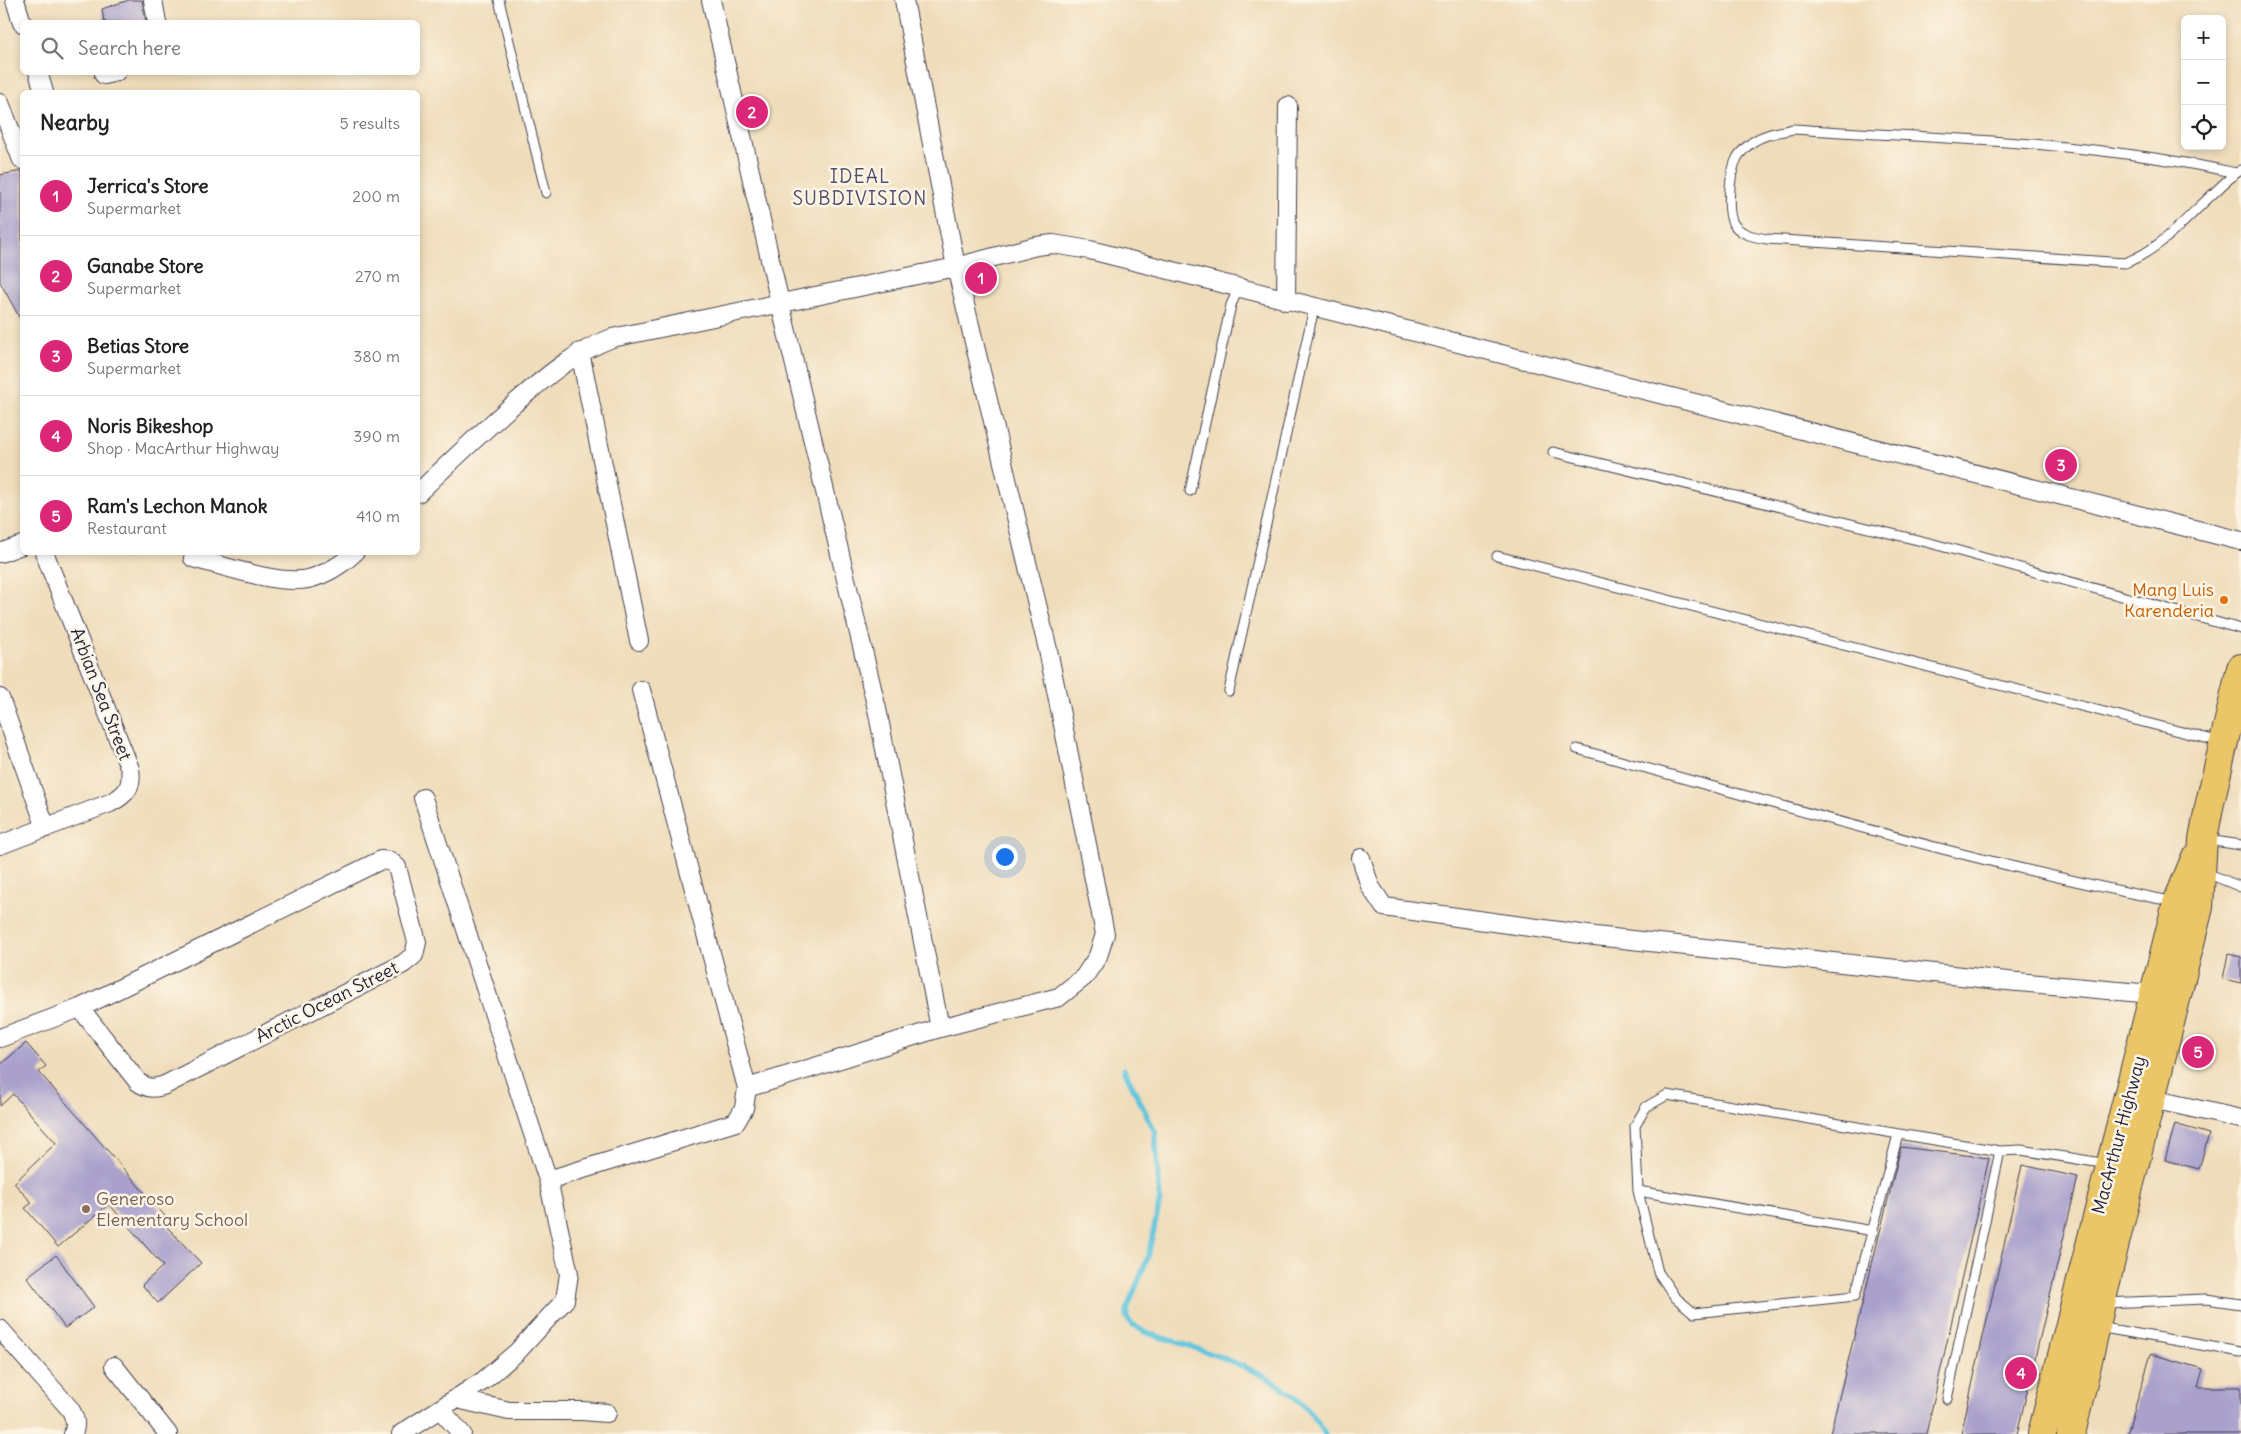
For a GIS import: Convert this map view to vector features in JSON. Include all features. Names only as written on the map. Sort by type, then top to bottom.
[{"type":"highway","name":"MacArthur Highway","points":[[2071,1434],[2100,1315],[2115,1243],[2152,1099],[2177,903],[2203,839],[2231,730],[2241,668]]},
{"type":"highway","name":"MacArthur Highway","points":[[2042,1434],[2112,1165],[2166,995],[2199,907],[2203,839]]},
{"type":"street","points":[[15,0],[21,20]]},
{"type":"street","points":[[153,0],[157,20]]},
{"type":"street","points":[[711,0],[780,303],[877,709],[940,1028]]},
{"type":"street","points":[[747,1088],[940,1028],[1060,997],[1084,977],[1098,956],[1104,934],[1048,650],[956,267],[904,0]]},
{"type":"street","points":[[39,75],[43,90]]},
{"type":"street","points":[[0,103],[20,155]]},
{"type":"street","points":[[1286,301],[1288,106]]},
{"type":"street","points":[[420,491],[473,439],[557,367],[580,352],[612,338],[956,267],[1036,246],[1053,244],[1090,250],[1238,289],[2241,541]]},
{"type":"street","points":[[580,352],[639,641]]},
{"type":"street","points":[[0,553],[20,546]]},
{"type":"street","name":"Arbian Sea Street","points":[[0,845],[122,797],[130,788],[132,779],[130,769],[45,555]]},
{"type":"street","points":[[194,558],[289,580],[308,579],[328,571],[352,555]]},
{"type":"street","points":[[548,1180],[736,1122],[744,1108],[747,1088],[641,690]]},
{"type":"street","points":[[0,698],[46,828]]},
{"type":"street","points":[[401,1434],[483,1381],[517,1352],[565,1300],[569,1274],[548,1180],[423,798]]},
{"type":"street","points":[[1361,858],[1370,886],[1384,907],[1605,937],[1997,980],[2166,995]]},
{"type":"street","name":"Arctic Ocean Street","points":[[0,1038],[80,1008],[381,860],[390,860],[397,867],[417,942],[414,955],[402,964],[165,1086],[154,1089],[145,1087],[138,1082],[80,1008]]},
{"type":"street","points":[[2152,1099],[2241,1118]]},
{"type":"street","points":[[0,1329],[70,1409],[74,1417],[74,1431]]},
{"type":"street","points":[[114,1366],[168,1434]]},
{"type":"street","points":[[457,1399],[509,1411],[582,1410],[607,1413]]},
{"type":"street","points":[[440,1409],[462,1434]]},
{"type":"lane","points":[[499,0],[546,193]]},
{"type":"lane","points":[[1794,129],[2072,147],[2178,160],[2238,171],[2174,232],[2145,255],[2124,263],[1767,239],[1749,236],[1734,226],[1729,214],[1730,183],[1737,158],[1751,143],[1774,133],[1794,129]]},
{"type":"lane","points":[[1190,491],[1231,305],[1238,289]]},
{"type":"lane","points":[[1229,691],[1314,308]]},
{"type":"lane","points":[[1553,452],[1930,543],[2241,629]]},
{"type":"lane","points":[[1497,556],[2231,730]]},
{"type":"lane","points":[[1577,749],[1893,835],[2041,872],[2177,903]]},
{"type":"lane","points":[[2203,839],[2241,845]]},
{"type":"lane","points":[[2201,871],[2241,886]]},
{"type":"lane","points":[[1898,1135],[1855,1296],[1694,1313],[1675,1297],[1658,1272],[1638,1191],[1635,1126],[1646,1107],[1667,1095],[1898,1135],[2000,1151],[2021,1150],[2112,1165]]},
{"type":"lane","points":[[1948,1399],[2000,1151]]},
{"type":"lane","points":[[1638,1191],[1873,1231]]},
{"type":"lane","points":[[2100,1315],[2206,1299],[2241,1304]]},
{"type":"lane","points":[[2100,1315],[2241,1352]]},
{"type":"building","points":[[129,0],[142,0],[146,20],[104,20],[102,9]]},
{"type":"building","points":[[20,171],[20,318],[0,282],[0,175]]},
{"type":"building","points":[[2228,954],[2241,957],[2241,983],[2223,979]]},
{"type":"building","points":[[26,1043],[46,1066],[39,1072],[171,1223],[167,1227],[201,1263],[158,1303],[142,1285],[163,1266],[109,1204],[58,1247],[25,1208],[32,1203],[14,1183],[56,1143],[13,1094],[0,1106],[0,1065]]},
{"type":"building","points":[[2175,1124],[2209,1134],[2199,1169],[2165,1160]]},
{"type":"building","points":[[1901,1147],[1989,1158],[1926,1434],[1830,1434]]},
{"type":"building","points":[[2022,1165],[2078,1177],[2017,1434],[1961,1434]]},
{"type":"building","points":[[56,1255],[94,1307],[65,1328],[27,1277]]},
{"type":"building","points":[[2151,1354],[2203,1369],[2198,1387],[2241,1387],[2241,1434],[2127,1434]]},
{"type":"waterway","points":[[1124,1069],[1155,1132],[1160,1200],[1148,1257],[1128,1306],[1126,1317],[1143,1331],[1221,1357],[1262,1375],[1298,1400],[1313,1416],[1325,1434]]},
{"type":"place","name":"Ganabe Store","points":[[752,112]]},
{"type":"place","name":"Jerrica's Store","points":[[981,278]]},
{"type":"place","name":"Betias Store","points":[[2061,465]]},
{"type":"place","name":"Mang Luis Karenderia","points":[[2224,600]]},
{"type":"place","name":"Ram's Lechon Manok","points":[[2198,1052]]},
{"type":"place","name":"Generoso Elementary School","points":[[86,1209]]},
{"type":"place","name":"Noris Bikeshop","points":[[2021,1373]]},
{"type":"district","name":"IDEAL SUBDIVISION","points":[[860,187]]}]
